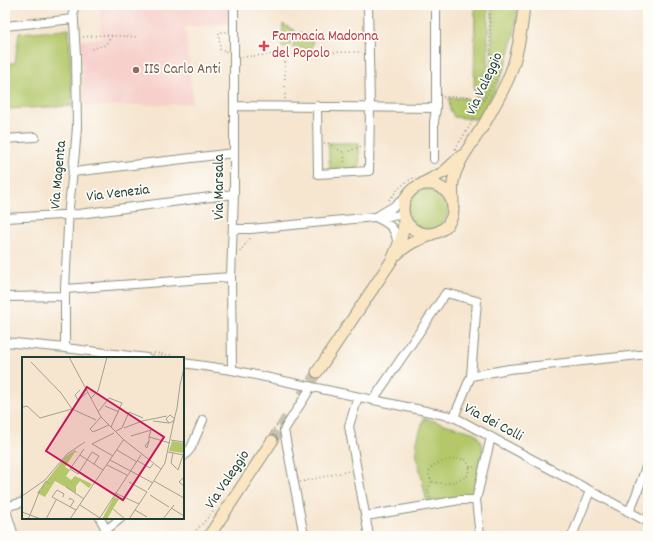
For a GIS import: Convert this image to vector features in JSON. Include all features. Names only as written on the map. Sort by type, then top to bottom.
[{"type":"main road","name":"Via Valeggio","points":[[453,204],[452,188],[457,171],[468,148],[483,126],[509,77],[519,43],[524,5]]},
{"type":"main road","name":"Via Valeggio","points":[[416,187],[444,172],[468,148]]},
{"type":"main road","points":[[317,372],[392,260],[404,247],[440,232],[447,227],[451,220],[454,212],[450,196],[439,186],[423,184],[408,193],[402,209],[404,217],[412,230],[425,235],[432,235]]},
{"type":"main road","points":[[392,260],[403,231],[404,217]]},
{"type":"main road","name":"Via Valeggio","points":[[209,536],[272,441]]},
{"type":"street","name":"Via Magenta","points":[[65,348],[65,292],[69,214],[77,127],[76,56],[73,5]]},
{"type":"street","name":"Via Marsala","points":[[232,370],[232,277],[234,229],[234,5]]},
{"type":"street","points":[[317,106],[318,174],[369,171],[370,107],[368,5]]},
{"type":"street","points":[[434,159],[434,122],[436,108],[436,5]]},
{"type":"street","points":[[5,26],[74,19]]},
{"type":"street","points":[[234,106],[436,108]]},
{"type":"street","points":[[5,139],[35,137]]},
{"type":"street","points":[[73,172],[234,153]]},
{"type":"street","name":"Via Venezia","points":[[5,218],[69,214],[234,194]]},
{"type":"street","points":[[374,217],[385,212],[406,197]]},
{"type":"street","points":[[374,217],[387,222],[392,227],[395,231],[398,247]]},
{"type":"street","points":[[234,229],[251,229],[374,217],[404,217]]},
{"type":"street","points":[[5,297],[232,277]]},
{"type":"street","points":[[373,400],[446,293],[477,301],[471,376],[454,417]]},
{"type":"street","points":[[5,342],[139,357]]},
{"type":"street","points":[[471,376],[509,369],[648,354]]},
{"type":"street","name":"Via dei Colli","points":[[184,363],[232,370],[454,417],[648,522]]},
{"type":"street","points":[[304,536],[284,430],[308,392],[310,386]]},
{"type":"street","points":[[358,397],[349,426],[369,536]]},
{"type":"street","points":[[184,456],[191,448],[203,420]]},
{"type":"street","points":[[480,536],[476,500],[491,437]]},
{"type":"street","points":[[628,512],[637,493],[648,461]]},
{"type":"street","points":[[572,536],[590,491]]},
{"type":"street","points":[[366,516],[460,500],[476,500]]},
{"type":"street","points":[[14,536],[5,507],[22,502]]},
{"type":"street","points":[[100,519],[106,530],[120,519]]},
{"type":"path","points":[[436,96],[468,97],[471,106],[473,105],[473,98],[480,97],[491,64],[489,5]]},
{"type":"path","points":[[226,58],[226,50],[220,50],[219,32],[234,31]]},
{"type":"path","points":[[75,38],[102,35],[139,37]]},
{"type":"path","points":[[92,49],[105,45],[112,36]]},
{"type":"path","points":[[285,107],[285,57],[288,50]]},
{"type":"path","points":[[240,57],[287,53],[369,52]]},
{"type":"path","points":[[454,151],[468,129],[503,65]]},
{"type":"path","points":[[318,143],[328,143],[344,153]]},
{"type":"path","points":[[344,153],[370,143]]},
{"type":"path","points":[[344,153],[345,172]]},
{"type":"path","points":[[387,202],[402,186],[412,178],[420,175]]},
{"type":"path","points":[[240,254],[242,248],[249,241],[252,235],[251,229]]},
{"type":"path","points":[[458,458],[466,460],[470,467],[467,476],[451,483],[436,483],[432,481],[429,476],[430,469],[434,464],[444,461],[458,458]]},
{"type":"path","points":[[470,467],[484,467]]},
{"type":"path","points":[[294,483],[357,469]]},
{"type":"path","points":[[431,505],[428,490],[432,481]]},
{"type":"shaded area","name":"IIS Carlo Anti","points":[[99,5],[230,5],[230,24],[185,27],[193,103],[165,105],[85,106],[81,40],[102,38]]},
{"type":"green space","points":[[475,5],[488,5],[488,64],[479,95],[474,95]]},
{"type":"green space","points":[[492,5],[518,5],[517,18],[510,51],[499,80],[481,117],[475,119],[454,117],[452,111],[450,111],[449,98],[467,98],[468,104],[472,108],[475,98],[482,98],[492,63]]},
{"type":"green space","points":[[283,24],[295,31],[288,48],[282,48]]},
{"type":"green space","points":[[69,29],[72,106],[6,109],[5,63],[15,63],[19,33]]},
{"type":"green space","points":[[299,32],[313,37],[312,48],[292,48]]},
{"type":"green space","points":[[328,143],[359,143],[360,169],[330,170]]},
{"type":"green space","points":[[424,189],[432,189],[439,192],[445,198],[448,209],[445,220],[439,226],[432,229],[424,229],[417,226],[411,220],[408,213],[408,205],[411,198],[417,192]]},
{"type":"green space","points":[[424,418],[475,433],[481,441],[483,448],[474,491],[467,496],[427,502],[417,457],[416,444]]},
{"type":"tunnel","points":[[302,395],[317,372]]},
{"type":"tunnel","points":[[272,441],[288,416]]},
{"type":"place","name":"Farmacia Madonna del Popolo","points":[[264,46]]},
{"type":"place","name":"IIS Carlo Anti","points":[[136,70]]}]
